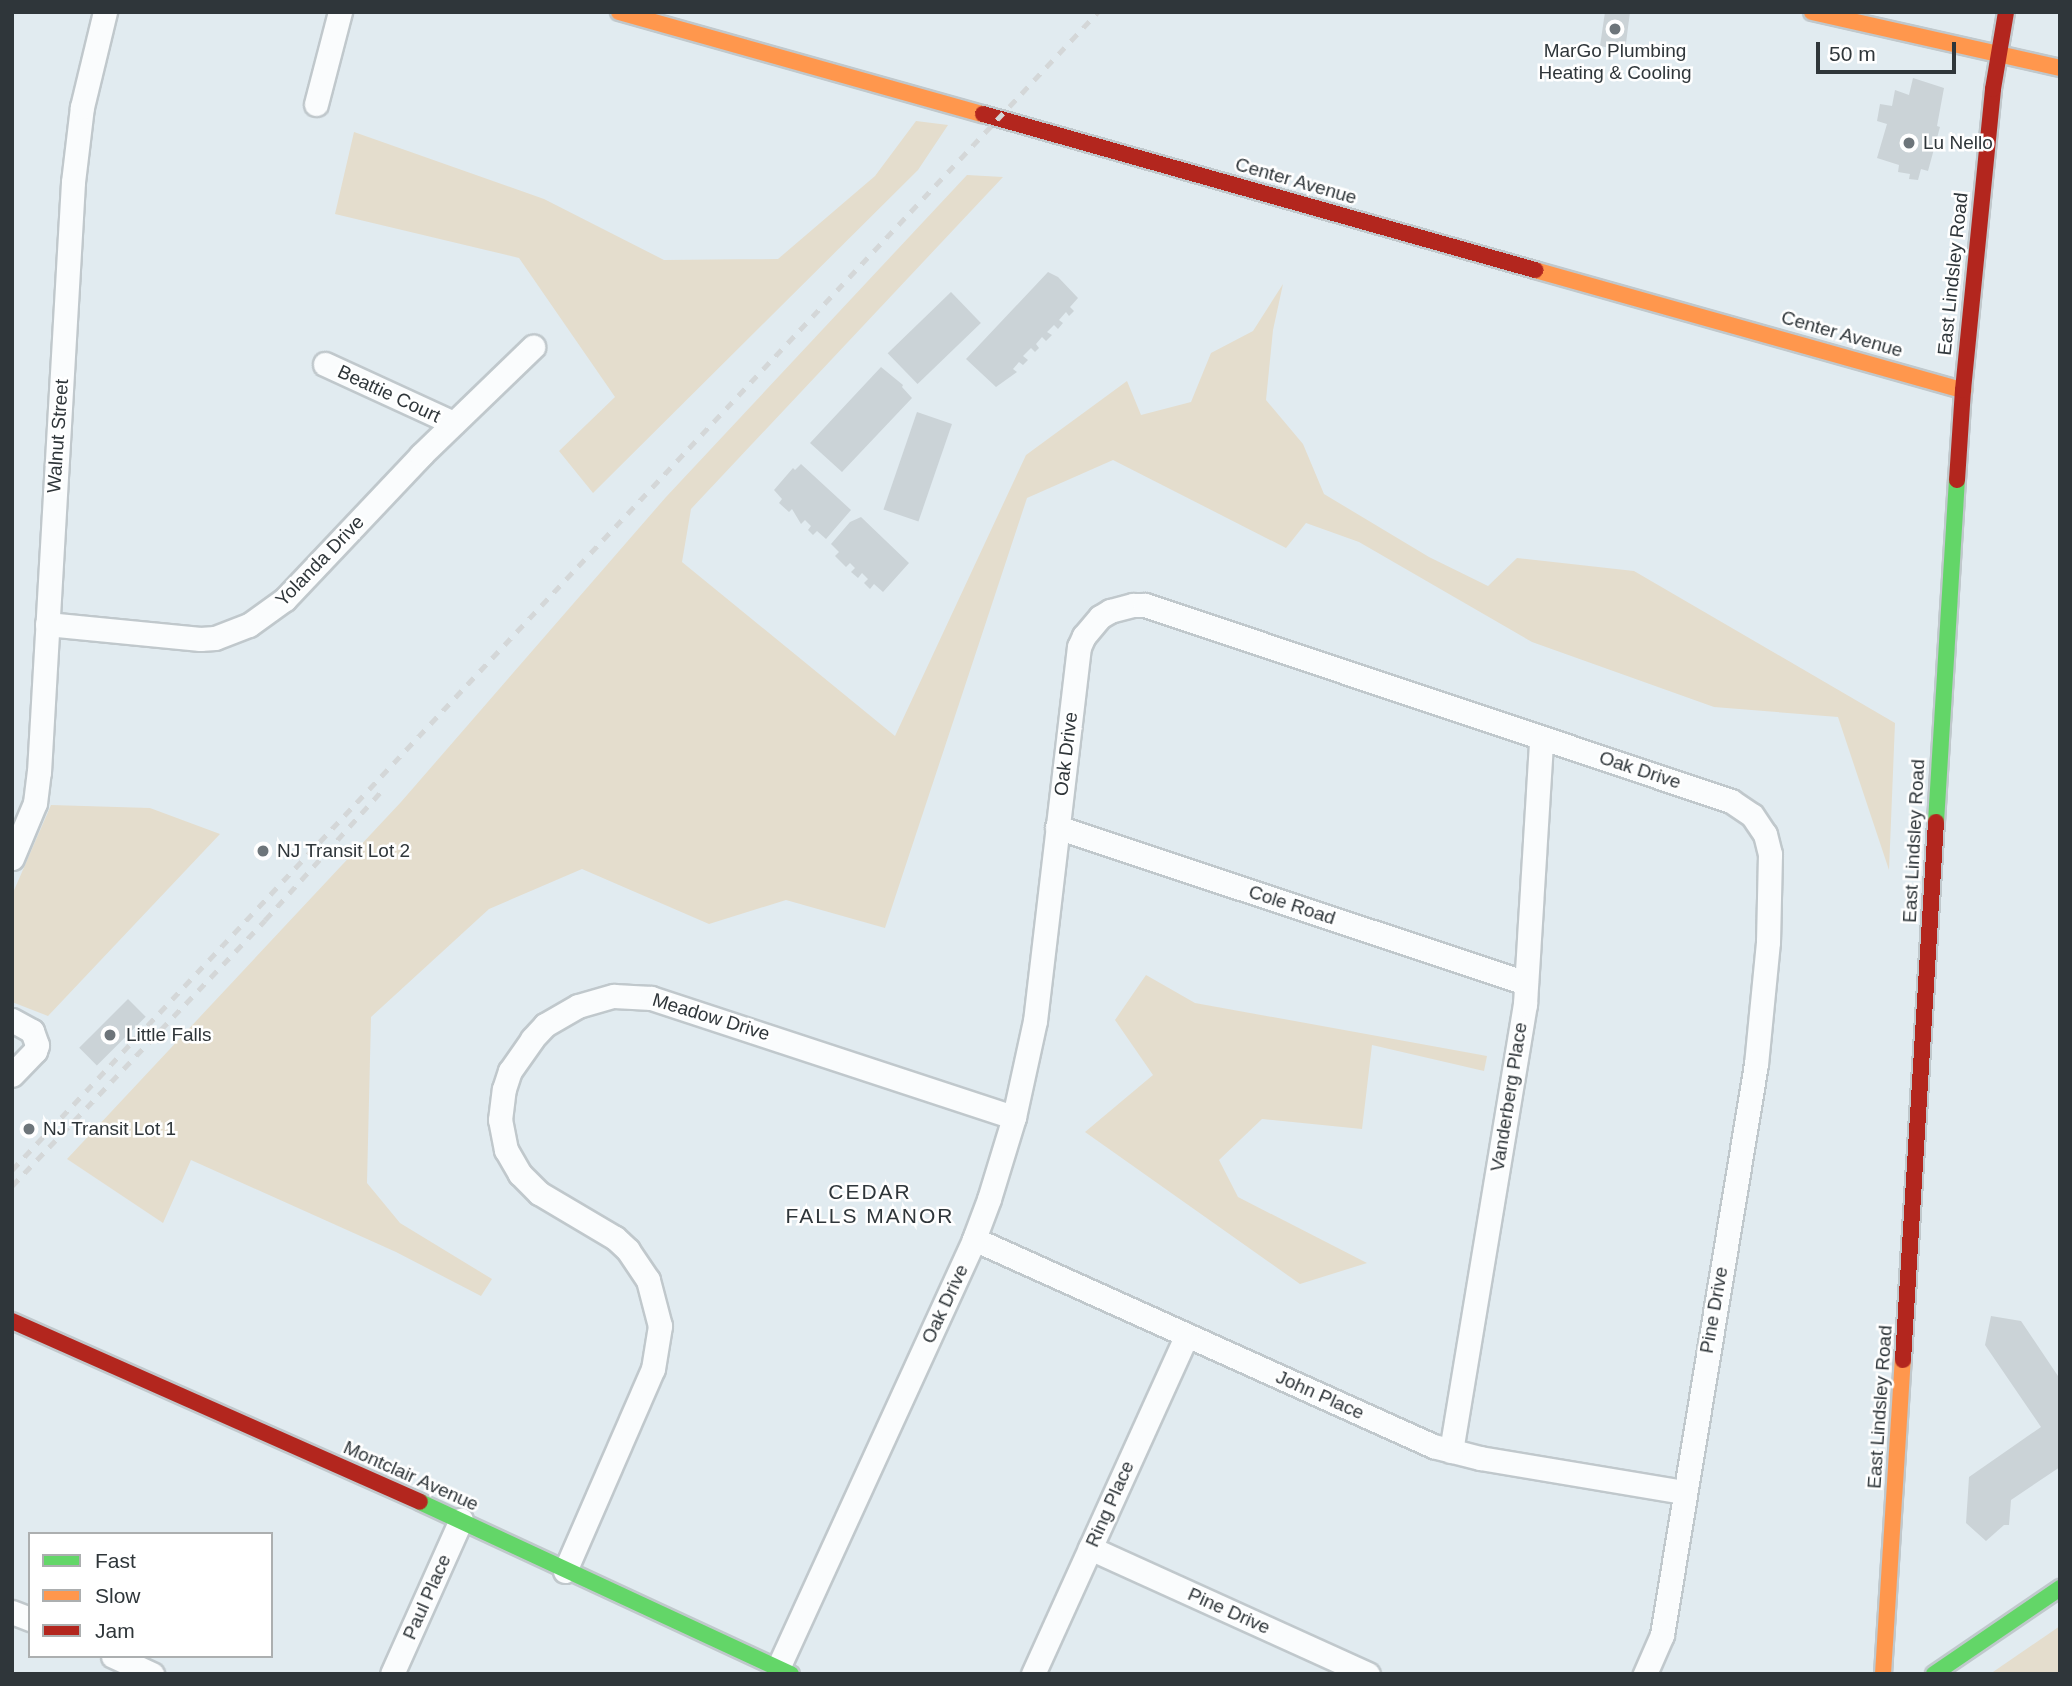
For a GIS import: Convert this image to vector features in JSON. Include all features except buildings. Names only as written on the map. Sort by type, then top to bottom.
[{"type":"street","name":"Walnut Street","points":[[12,858],[35,803],[73,182],[82,107],[105,12]]},
{"type":"street","points":[[316,104],[340,12]]},
{"type":"street","name":"Center Avenue","points":[[619,12],[1963,390]]},
{"type":"street","points":[[1812,12],[2060,68]]},
{"type":"street","name":"East Lindsley Road","points":[[1883,1674],[1963,390],[2006,12]]},
{"type":"street","name":"Yolanda Drive","points":[[47,624],[200,639],[215,638],[249,625],[285,599],[453,423],[533,347]]},
{"type":"street","name":"Beattie Court","points":[[325,364],[453,423]]},
{"type":"street","name":"Oak Drive","points":[[784,1671],[974,1239],[1014,1116],[1035,1021],[1079,647],[1091,625],[1110,611],[1145,605],[1738,804],[1752,815],[1762,828],[1770,847],[1768,942]]},
{"type":"street","name":"Vanderberg Place","points":[[1451,1451],[1526,983],[1541,739]]},
{"type":"street","name":"Cole Road","points":[[1057,827],[1526,983]]},
{"type":"street","name":"Pine Drive","points":[[1645,1674],[1662,1635],[1756,1064],[1768,942]]},
{"type":"street","name":"Meadow Drive","points":[[565,1571],[653,1369],[660,1326],[652,1288],[628,1250],[615,1238],[539,1193],[520,1174],[506,1150],[500,1120],[504,1089],[510,1071],[531,1039],[545,1025],[578,1006],[614,996],[651,998],[1014,1116]]},
{"type":"street","points":[[12,1020],[32,1031],[37,1045],[35,1051],[12,1075]]},
{"type":"street","name":"John Place","points":[[974,1239],[1416,1438],[1451,1451],[1684,1492]]},
{"type":"street","name":"Montclair Avenue","points":[[12,1321],[461,1520],[565,1571],[784,1671]]},
{"type":"street","name":"Ring Place","points":[[1033,1674],[1187,1335]]},
{"type":"street","name":"Paul Place","points":[[392,1674],[461,1520]]},
{"type":"street","name":"Pine Drive","points":[[1090,1548],[1368,1674]]},
{"type":"street","points":[[1934,1674],[2060,1588]]},
{"type":"street","points":[[117,1658],[152,1674]]},
{"type":"shaded area","points":[[916,121],[948,125],[918,170],[593,493],[559,451],[615,397],[519,258],[335,214],[354,132],[544,199],[664,260],[778,259],[875,176]]},
{"type":"shaded area","points":[[967,175],[1003,177],[691,509],[682,562],[895,736],[1026,455],[1127,381],[1141,415],[1191,402],[1211,353],[1253,331],[1283,284],[1273,330],[1266,400],[1303,444],[1324,494],[1429,557],[1488,586],[1517,558],[1634,571],[1895,723],[1889,870],[1838,717],[1714,707],[1532,642],[1359,542],[1306,523],[1286,548],[1113,460],[1027,498],[885,928],[786,900],[709,924],[582,869],[489,909],[371,1017],[367,1183],[400,1223],[492,1279],[481,1296],[396,1252],[191,1160],[163,1223],[67,1159],[401,802],[666,497]]},
{"type":"shaded area","points":[[51,805],[150,808],[220,834],[48,1016],[12,1002],[12,895]]},
{"type":"shaded area","points":[[1146,975],[1195,1003],[1487,1056],[1484,1071],[1372,1045],[1362,1129],[1262,1119],[1219,1160],[1238,1197],[1367,1263],[1300,1284],[1085,1132],[1153,1075],[1115,1020]]},
{"type":"shaded area","points":[[2060,1626],[2060,1674],[1990,1674]]},
{"type":"railway","points":[[12,1170],[1098,12]]},
{"type":"railway","points":[[12,1186],[265,920],[385,787]]},
{"type":"traffic: fast","points":[[1936,822],[1957,480]]},
{"type":"traffic: fast","points":[[420,1502],[791,1674]]},
{"type":"traffic: fast","points":[[1934,1674],[2060,1588]]},
{"type":"traffic: slow","points":[[619,12],[983,114]]},
{"type":"traffic: slow","points":[[1812,12],[2060,68]]},
{"type":"traffic: slow","points":[[1535,270],[1963,390]]},
{"type":"traffic: slow","points":[[1883,1674],[1903,1360]]},
{"type":"traffic: jam","points":[[1957,480],[1963,390],[1993,89],[2006,12]]},
{"type":"traffic: jam","points":[[983,114],[1535,270]]},
{"type":"traffic: jam","points":[[1903,1360],[1936,822]]},
{"type":"traffic: jam","points":[[12,1321],[420,1502]]},
{"type":"place","name":"MarGo Plumbing Heating & Cooling","points":[[1615,29]]},
{"type":"place","name":"Lu Nello","points":[[1909,143]]},
{"type":"place","name":"NJ Transit Lot 2","points":[[263,851]]},
{"type":"place","name":"Little Falls","points":[[110,1035]]},
{"type":"place","name":"NJ Transit Lot 1","points":[[29,1129]]},
{"type":"district","name":"CEDAR FALLS MANOR","points":[[870,1204]]}]
